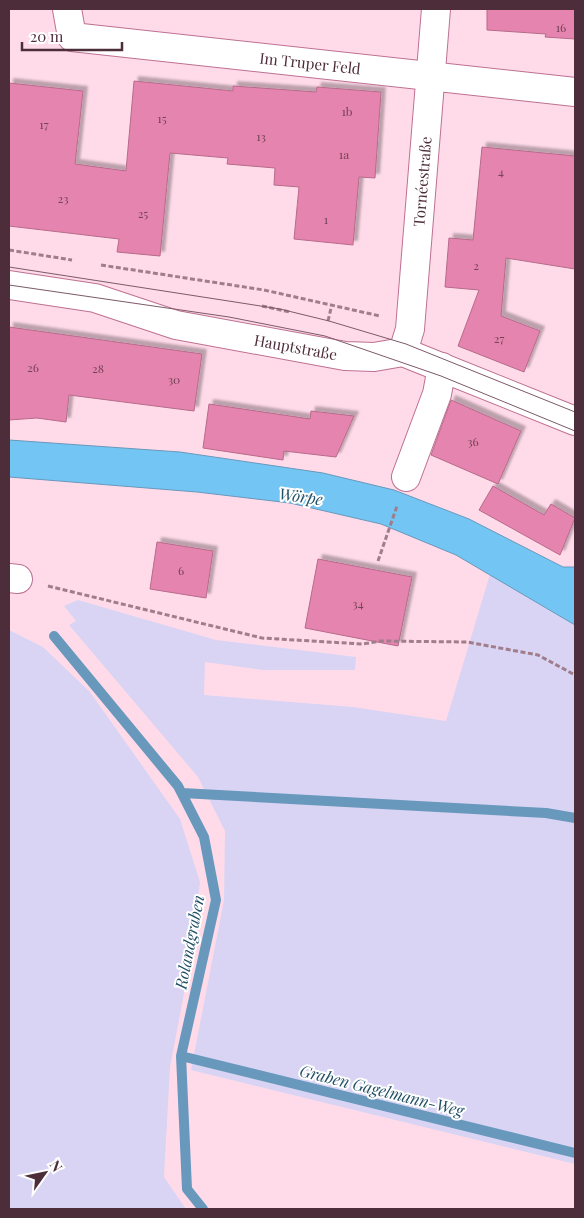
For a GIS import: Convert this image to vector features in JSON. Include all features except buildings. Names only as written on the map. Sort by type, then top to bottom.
[{"type":"street","name":"Im Truper Feld","points":[[67,9],[72,37],[575,92]]},
{"type":"street","name":"Tornéestraße","points":[[406,340],[436,9]]},
{"type":"street","name":"Hauptstraße","points":[[9,285],[95,298],[176,325],[345,356],[374,357],[406,340]]},
{"type":"street","points":[[406,340],[442,367],[575,421]]},
{"type":"street","points":[[406,477],[437,394],[442,367]]},
{"type":"path","points":[[9,250],[75,261]]},
{"type":"path","points":[[94,264],[264,290],[332,304],[388,318],[406,340]]},
{"type":"path","points":[[330,312],[332,304]]},
{"type":"path","points":[[378,561],[406,477]]},
{"type":"path","points":[[14,578],[192,623],[262,638],[362,644],[381,641],[467,642],[538,655],[575,675]]},
{"type":"shaded area","points":[[490,574],[575,625],[575,1164],[191,1070],[224,900],[225,831],[198,777],[69,625],[76,621],[64,606],[78,600],[216,640],[356,657],[355,670],[264,670],[205,662],[204,695],[353,707],[446,721]]},
{"type":"shaded area","points":[[9,630],[43,647],[90,692],[180,819],[200,882],[193,946],[170,1067],[164,1177],[186,1209],[9,1209]]},
{"type":"water","name":"Wörpe","points":[[9,440],[180,452],[323,473],[394,490],[469,519],[563,567],[575,567],[575,625],[456,555],[381,524],[290,503],[197,492],[9,477]]},
{"type":"waterway","name":"Rolandgraben","points":[[54,636],[178,786],[204,837],[216,900],[181,1056],[187,1189],[203,1209]]},
{"type":"waterway","points":[[182,793],[546,813],[575,818]]},
{"type":"waterway","name":"Graben Gagelmann-Weg","points":[[181,1056],[575,1153]]},
{"type":"tram line","points":[[9,267],[280,309],[329,321],[406,344],[575,412]]},
{"type":"tram line","points":[[9,285],[229,317],[325,336],[441,376],[575,431]]}]
